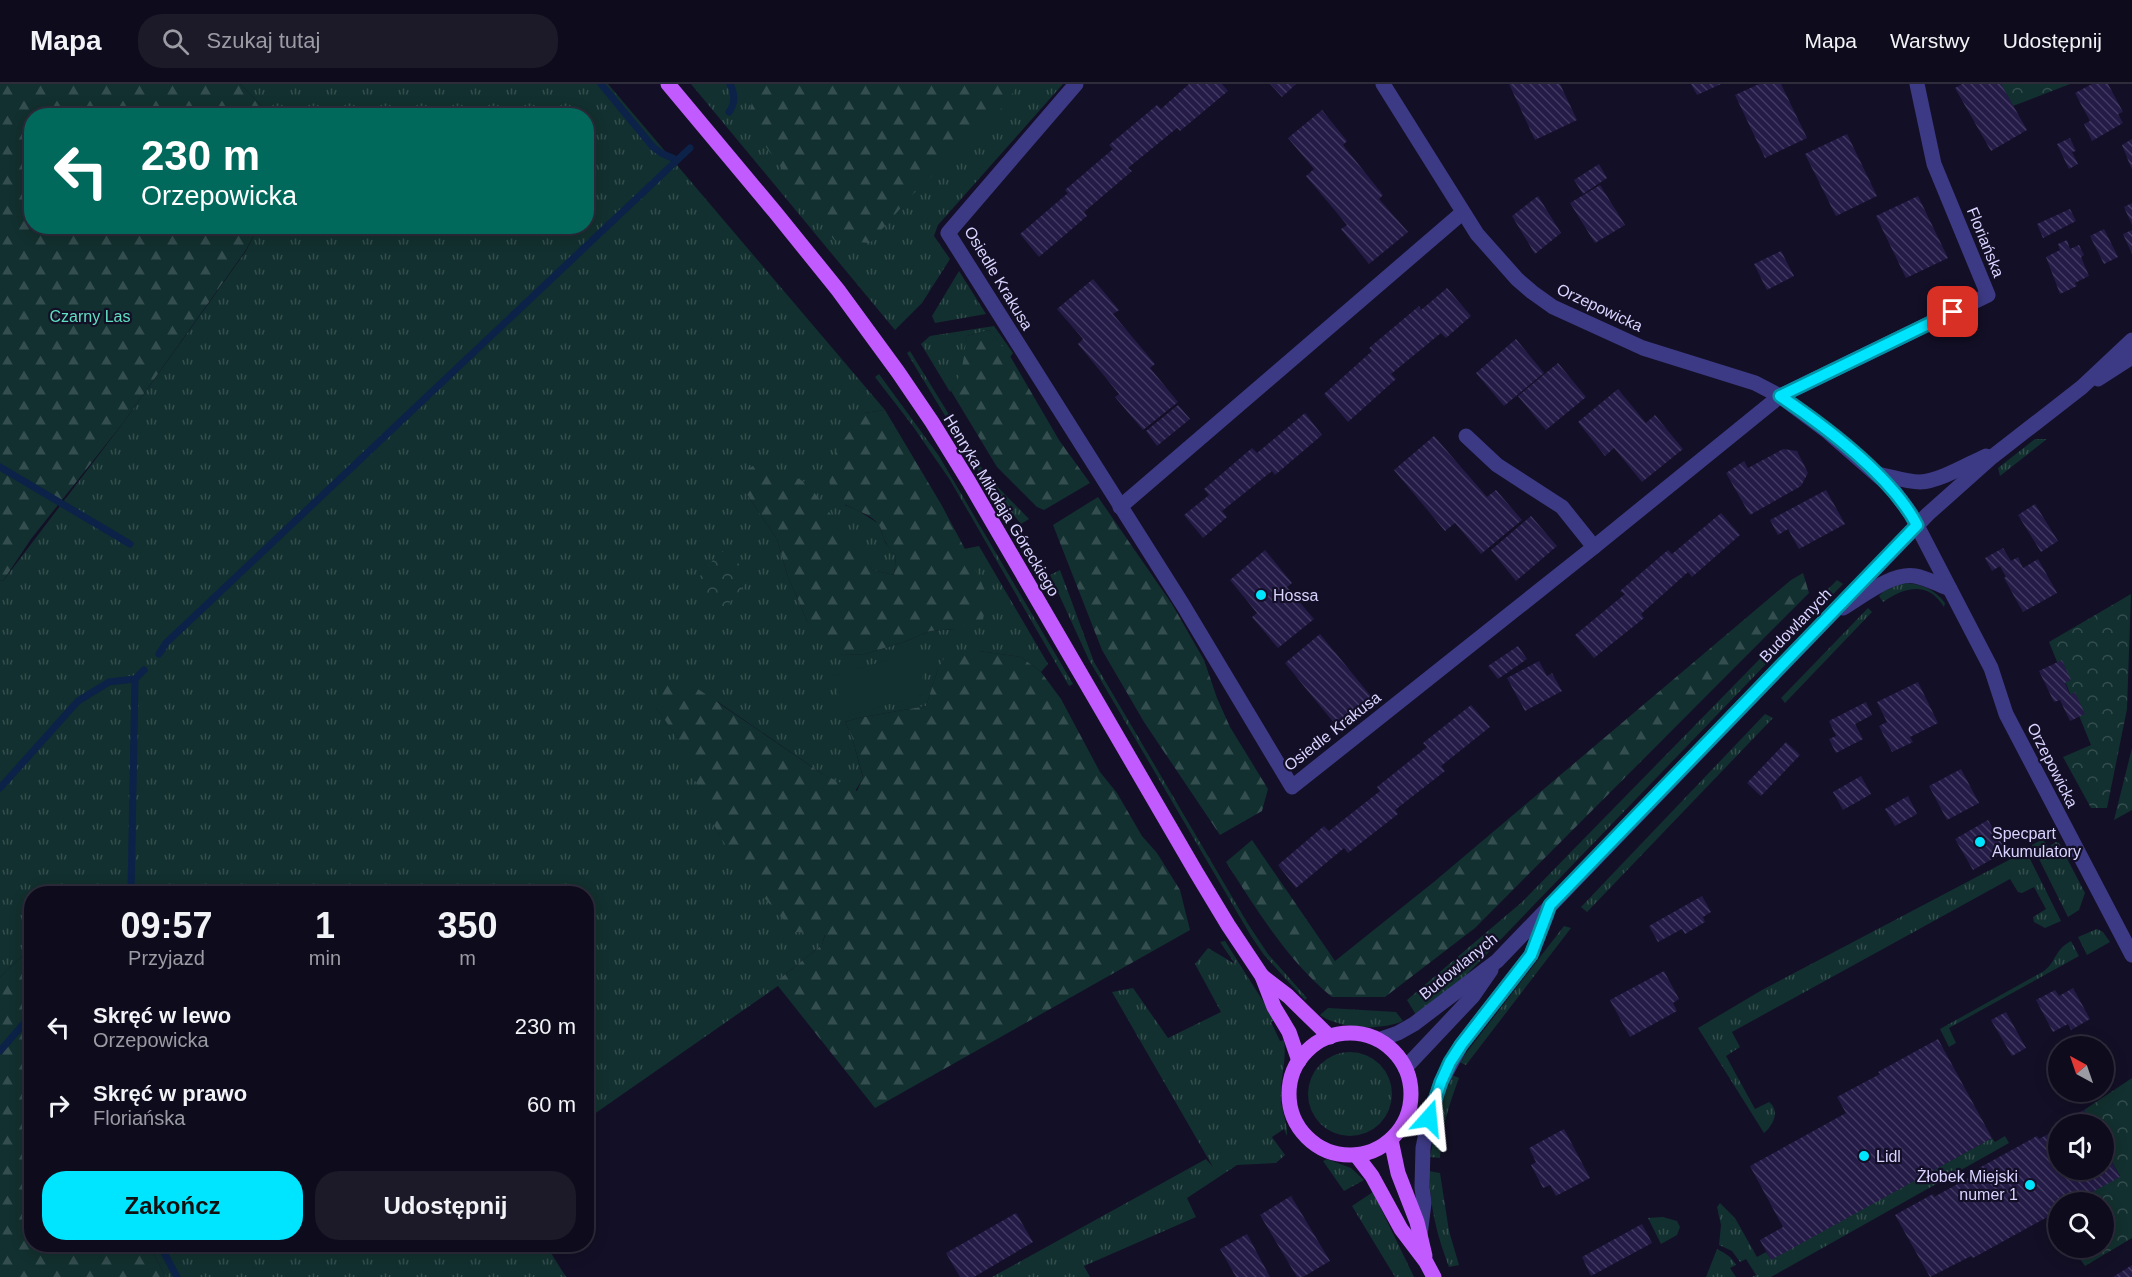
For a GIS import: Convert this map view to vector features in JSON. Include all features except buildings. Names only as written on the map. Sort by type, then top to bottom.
[{"type":"main road","name":"Henryka Mikołaja Góreckiego","points":[[668,84],[838,290],[932,422],[1215,904],[1262,976],[1274,1006],[1289,1032],[1299,1061]]},
{"type":"main road","name":"Henryka Mikołaja Góreckiego","points":[[1262,976],[1288,996],[1330,1037]]},
{"type":"main road","points":[[1351,1033],[1378,1040],[1391,1049],[1405,1068],[1411,1090],[1410,1106],[1405,1121],[1391,1140],[1371,1152],[1340,1155],[1318,1147],[1297,1126],[1289,1104],[1292,1075],[1299,1061],[1312,1046],[1330,1037],[1351,1033]]},
{"type":"main road","points":[[1391,1140],[1398,1173],[1420,1235],[1426,1262]]},
{"type":"main road","points":[[1356,1155],[1376,1183],[1401,1229],[1426,1262],[1434,1277]]},
{"type":"street","name":"Osiedle Krakusa","points":[[1076,84],[948,233],[1183,605],[1292,787],[1780,396]]},
{"type":"street","name":"Orzepowicka","points":[[1383,84],[1477,234],[1517,279],[1532,292],[1553,307],[1643,348],[1755,383],[1780,396],[1803,411],[1877,473],[1903,502],[1991,668],[2006,714],[2132,955]]},
{"type":"street","name":"Floriańska","points":[[1780,396],[1988,295],[1934,164],[1917,84]]},
{"type":"street","points":[[1120,507],[1462,213]]},
{"type":"street","name":"Budowlanych","points":[[1378,1040],[1398,1033],[1414,1023],[1497,961],[1917,525],[1960,484],[2082,387],[2132,340]]},
{"type":"street","name":"Budowlanych","points":[[2082,387],[2132,357]]},
{"type":"street","points":[[1466,436],[1497,465],[1562,507],[1594,547]]},
{"type":"street","name":"Orzepowicka","points":[[1877,473],[1912,482],[1923,482],[2003,449]]},
{"type":"street","points":[[1827,617],[1900,576],[1916,576],[1950,589]]},
{"type":"street","name":"Budowlanych","points":[[1420,1235],[1424,1203],[1423,1148],[1429,1118],[1441,1082],[1461,1045],[1531,955],[1550,905]]},
{"type":"street","points":[[1405,1068],[1473,996],[1497,961]]},
{"type":"green space","name":"Czarny Las","points":[[0,84],[240,84],[264,108],[24,108],[24,234],[254,234],[246,250],[123,423],[31,539],[3,581],[0,580]]},
{"type":"green space","points":[[240,84],[608,84],[885,410],[864,413],[845,505],[879,524],[885,542],[896,557],[894,575],[873,570],[852,544],[746,493],[777,539],[787,574],[807,621],[842,655],[865,654],[930,631],[955,629],[986,595],[964,549],[979,546],[1048,664],[1041,672],[1021,657],[979,651],[938,669],[926,706],[845,722],[852,737],[863,778],[851,798],[845,786],[821,773],[718,702],[656,708],[682,747],[719,834],[795,932],[825,934],[822,945],[778,980],[778,986],[594,1114],[594,886],[24,886],[24,955],[0,977],[0,580],[3,581],[123,423],[246,251],[254,234],[594,234],[594,108],[263,107]]},
{"type":"green space","points":[[691,84],[1063,84],[938,225],[934,236],[950,259],[922,303],[895,330]]},
{"type":"green space","points":[[757,84],[1019,84],[1003,107],[913,194],[870,243],[834,240],[747,121]]},
{"type":"green space","points":[[2001,84],[2070,84],[2013,106]]},
{"type":"green space","points":[[959,271],[986,314],[935,323],[932,316]]},
{"type":"green space","points":[[994,326],[1013,353],[1010,357],[989,330],[967,336],[961,373],[950,392],[921,344],[930,336]]},
{"type":"green space","points":[[989,330],[1010,356],[1059,440],[1090,483],[1044,510],[1037,507],[997,467],[951,391],[961,372],[967,336]]},
{"type":"green space","points":[[910,351],[986,475],[1029,519],[1021,524],[981,475],[907,353]]},
{"type":"green space","points":[[879,374],[939,456],[1073,684],[1069,686],[950,480],[875,377]]},
{"type":"green space","points":[[885,410],[941,504],[973,564],[987,595],[983,620],[955,629],[930,631],[865,654],[842,655],[821,639],[807,621],[787,574],[777,539],[746,493],[747,470],[760,461],[807,483],[873,570],[894,575],[896,557],[886,543],[879,526],[871,518],[846,505],[835,496],[830,484],[830,472],[834,459],[848,434],[864,413]]},
{"type":"green space","points":[[2035,439],[2047,439],[2000,476],[1998,468]]},
{"type":"green space","points":[[1098,497],[1172,604],[1204,660],[1230,727],[1268,789],[1262,811],[1220,835],[1144,722],[1102,650],[1053,525]]},
{"type":"green space","points":[[721,550],[753,575],[719,615],[689,590]]},
{"type":"green space","points":[[1060,570],[1094,662],[1248,924],[1268,954],[1307,998],[1305,1000],[1264,955],[1251,936],[1089,660],[1050,575]]},
{"type":"green space","points":[[1803,573],[1809,593],[1475,928],[1385,997],[1332,997],[1287,951],[1226,862],[1252,840],[1335,961],[1435,881],[1791,580]]},
{"type":"green space","points":[[1837,580],[1843,584],[1482,959],[1460,981],[1416,1015],[1407,1000],[1522,902]]},
{"type":"green space","points":[[1902,583],[1915,584],[1932,591],[1945,603],[1944,607],[1931,593],[1916,589],[1900,593],[1883,602],[1879,596],[1884,591]]},
{"type":"green space","points":[[2131,594],[2127,709],[2107,808],[2091,808],[2063,757],[2091,745],[2049,642]]},
{"type":"green space","points":[[1868,608],[1872,612],[1785,703],[1781,698]]},
{"type":"green space","points":[[979,651],[1021,657],[1041,672],[1061,699],[1100,772],[1117,793],[1142,836],[1157,853],[1180,890],[1190,930],[875,1108],[778,986],[778,980],[822,945],[825,935],[795,932],[764,898],[736,861],[711,818],[676,737],[656,708],[658,690],[674,679],[695,687],[821,773],[857,791],[863,777],[852,737],[845,722],[926,706],[938,669],[947,653]]},
{"type":"green space","points":[[915,652],[927,693],[845,717],[833,676]]},
{"type":"green space","points":[[1765,714],[1773,718],[1587,912],[1581,907]]},
{"type":"green space","points":[[2132,748],[2132,810],[2114,820]]},
{"type":"green space","points":[[2043,839],[2048,847],[2056,842],[2059,843],[2085,893],[2079,910],[2068,917],[2032,845]]},
{"type":"green space","points":[[2026,851],[2061,921],[2045,928],[2034,922],[2033,917],[2046,909],[2034,887],[2022,893],[2018,892],[2010,879],[1732,1032],[1740,1047],[1726,1056],[1755,1109],[1769,1102],[1774,1109],[1773,1122],[1764,1133],[1698,1028],[1762,990]]},
{"type":"green space","points":[[1564,926],[1571,928],[1466,1065],[1459,1062]]},
{"type":"green space","points":[[2097,929],[2103,932],[2110,942],[2087,955],[2078,937]]},
{"type":"green space","points":[[1225,941],[1275,1020],[1271,1022],[1280,1041],[1284,1040],[1281,1098],[1287,1136],[1284,1129],[1272,1137],[1285,1155],[1276,1163],[1237,1165],[1187,1198],[1196,1217],[1084,1266],[1090,1277],[992,1277],[1206,1159],[1213,1167],[1112,992],[1133,988],[1168,1038],[1221,1012],[1195,964],[1208,948],[1235,964],[1220,942]]},
{"type":"green space","points":[[2071,941],[2079,956],[1949,1028],[1956,1043],[1949,1047],[1940,1029],[2044,971],[2061,948]]},
{"type":"green space","points":[[23,955],[24,1252],[153,1252],[166,1277],[0,1277],[0,977]]},
{"type":"green space","points":[[1328,1008],[1396,1012],[1403,1021],[1383,1026],[1349,1026],[1328,1020],[1320,1015]]},
{"type":"green space","points":[[1350,1052],[1366,1055],[1380,1064],[1389,1078],[1392,1094],[1389,1110],[1380,1124],[1366,1133],[1350,1136],[1334,1133],[1320,1124],[1311,1110],[1308,1094],[1311,1078],[1320,1064],[1334,1055]]},
{"type":"green space","points":[[1452,1075],[1459,1078],[1446,1117],[1440,1158],[1430,1157],[1439,1110]]},
{"type":"green space","points":[[2132,1078],[2132,1238],[2114,1249],[2114,1192],[2092,1192],[2120,1176],[2114,1165],[2114,1114],[2086,1114],[2084,1110],[2096,1102],[2114,1102],[2114,1090]]},
{"type":"green space","points":[[2005,1136],[2009,1143],[1771,1277],[1752,1277],[1756,1275],[1746,1259],[1740,1262],[1732,1251],[1719,1245],[1721,1225],[1717,1207],[1720,1203],[1735,1218],[1757,1257],[1766,1252],[1771,1259],[1992,1138],[1995,1142]]},
{"type":"green space","points":[[1327,1159],[1351,1168],[1364,1180],[1344,1191],[1323,1161]]},
{"type":"green space","points":[[1429,1171],[1440,1173],[1449,1231],[1459,1265],[1449,1267],[1441,1243],[1432,1208]]},
{"type":"green space","points":[[1373,1192],[1414,1277],[1395,1277],[1352,1206]]},
{"type":"green space","points":[[1663,1217],[1677,1221],[1680,1227],[1677,1235],[1661,1244],[1648,1218]]},
{"type":"green space","points":[[1717,1249],[1728,1255],[1734,1262],[1736,1265],[1730,1268],[1736,1277],[1706,1277]]},
{"type":"green space","points":[[153,1252],[550,1252],[566,1277],[166,1277]]},
{"type":"green space","points":[[2079,1258],[2098,1258],[2085,1266]]},
{"type":"waterway","points":[[601,84],[653,147],[677,160]]},
{"type":"waterway","points":[[729,112],[734,98],[730,84]]},
{"type":"waterway","points":[[159,654],[166,643],[690,148]]},
{"type":"waterway","points":[[0,467],[130,544]]},
{"type":"waterway","points":[[0,788],[78,701],[109,682],[135,679],[144,670]]},
{"type":"waterway","points":[[131,886],[135,679]]},
{"type":"waterway","points":[[0,1051],[24,1023]]},
{"type":"waterway","points":[[164,1252],[177,1277]]},
{"type":"place","name":"Hossa","points":[[1261,595]]},
{"type":"place","name":"Specpart Akumulatory","points":[[1980,842]]},
{"type":"place","name":"Lidl","points":[[1864,1156]]},
{"type":"place","name":"Żłobek Miejski numer 1","points":[[2030,1185]]},
{"type":"route","points":[[1429,1118],[1434,1099],[1450,1062],[1531,955],[1550,905],[1917,525],[1903,502],[1877,473],[1803,411],[1780,396],[1953,312]]}]
